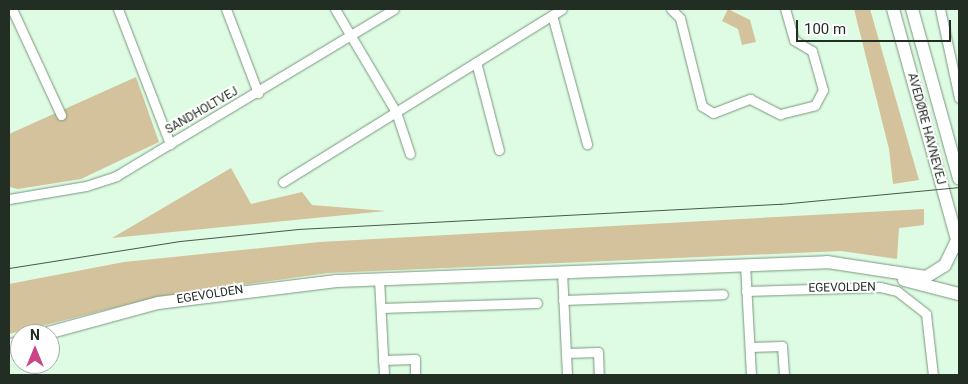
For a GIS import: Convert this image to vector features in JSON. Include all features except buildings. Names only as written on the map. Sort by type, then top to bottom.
[{"type":"street","points":[[12,9],[61,115]]},
{"type":"street","points":[[118,9],[170,144]]},
{"type":"street","points":[[226,9],[258,93]]},
{"type":"street","points":[[336,9],[349,36],[396,112],[410,154]]},
{"type":"street","name":"SANDHOLTVEJ","points":[[9,198],[86,186],[116,176],[258,93],[394,9]]},
{"type":"street","points":[[283,182],[562,9]]},
{"type":"street","points":[[671,9],[680,18],[702,106],[713,113],[750,99],[780,114],[815,105],[823,90],[812,51],[794,40],[785,9]]},
{"type":"street","name":"AVEDØRE HAVNEVEJ","points":[[894,9],[958,245]]},
{"type":"street","name":"AVEDØRE HAVNEVEJ","points":[[912,9],[959,179]]},
{"type":"street","points":[[940,9],[959,98]]},
{"type":"street","points":[[552,15],[587,144]]},
{"type":"street","points":[[476,62],[499,150]]},
{"type":"street","name":"EGEVOLDEN","points":[[60,330],[158,303],[220,293],[379,279],[827,262],[931,276],[945,265],[958,245]]},
{"type":"street","points":[[745,264],[751,375]]},
{"type":"street","name":"EGEVOLDEN","points":[[884,270],[910,282],[959,294]]},
{"type":"street","points":[[562,272],[567,375]]},
{"type":"street","points":[[379,279],[384,375]]},
{"type":"street","name":"EGEVOLDEN","points":[[746,291],[880,287],[897,291],[926,314],[933,375]]},
{"type":"street","points":[[563,300],[723,294]]},
{"type":"street","points":[[381,308],[537,303]]},
{"type":"street","points":[[750,347],[782,346],[784,375]]},
{"type":"street","points":[[566,353],[598,352],[599,375]]},
{"type":"street","points":[[384,360],[415,359],[415,375]]},
{"type":"shaded area","points":[[728,9],[750,20],[756,42],[742,45],[738,29],[722,21]]},
{"type":"shaded area","points":[[854,9],[870,9],[919,180],[893,184],[889,149]]},
{"type":"shaded area","points":[[136,77],[159,142],[81,179],[18,189],[9,187],[9,134]]},
{"type":"shaded area","points":[[231,168],[251,204],[302,192],[312,205],[386,211],[112,238]]},
{"type":"shaded area","points":[[924,209],[924,225],[899,228],[897,259],[841,251],[328,273],[161,296],[49,324],[10,324],[9,334],[9,284],[124,262],[320,242]]},
{"type":"tram line","points":[[9,268],[180,241],[298,229],[780,204],[959,187]]}]
